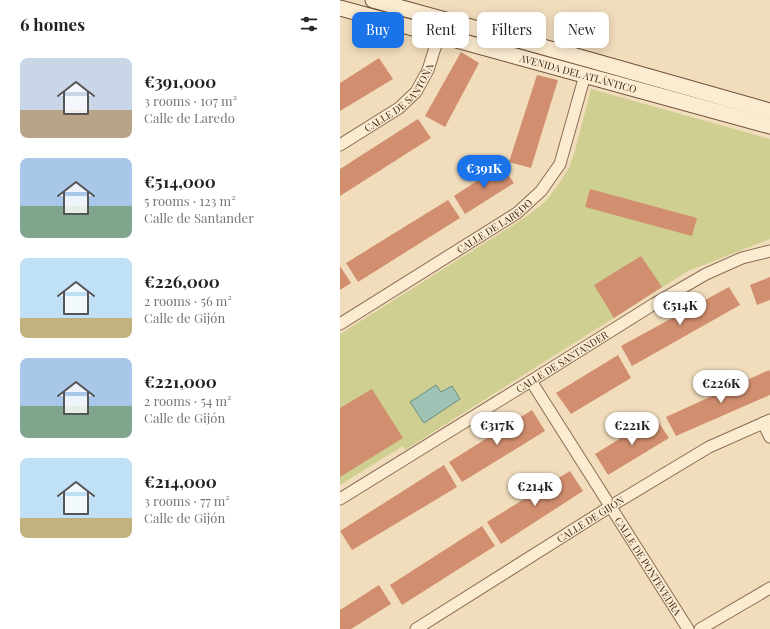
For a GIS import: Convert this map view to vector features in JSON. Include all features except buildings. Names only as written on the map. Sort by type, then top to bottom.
[{"type":"street","name":"AVENIDA DEL ATLÁNTICO","points":[[373,0],[770,111]]},
{"type":"street","name":"AVENIDA DEL ATLÁNTICO","points":[[340,8],[412,28]]},
{"type":"street","name":"AVENIDA DEL ATLÁNTICO","points":[[469,43],[770,126]]},
{"type":"street","name":"CALLE DE SANTOÑA","points":[[340,145],[399,108],[416,92],[428,70],[435,48]]},
{"type":"street","name":"CALLE DE LAREDO","points":[[340,324],[518,213],[541,191],[560,164],[585,75]]},
{"type":"street","name":"CALLE DE SANTANDER","points":[[340,499],[654,304],[706,274],[742,258],[770,251]]},
{"type":"street","name":"CALLE DE PONTEVEDRA","points":[[531,381],[688,629]]},
{"type":"street","name":"CALLE DE GIJÓN","points":[[416,629],[611,506],[709,447],[766,421]]},
{"type":"street","points":[[766,421],[770,437]]},
{"type":"street","points":[[700,629],[719,625],[770,588]]},
{"type":"green space","points":[[591,89],[770,139],[770,239],[688,271],[405,450],[403,446],[340,485],[340,334],[526,217],[546,201],[569,168],[575,151]]},
{"type":"shaded area","points":[[436,385],[441,392],[452,386],[460,399],[424,423],[410,402]]}]
